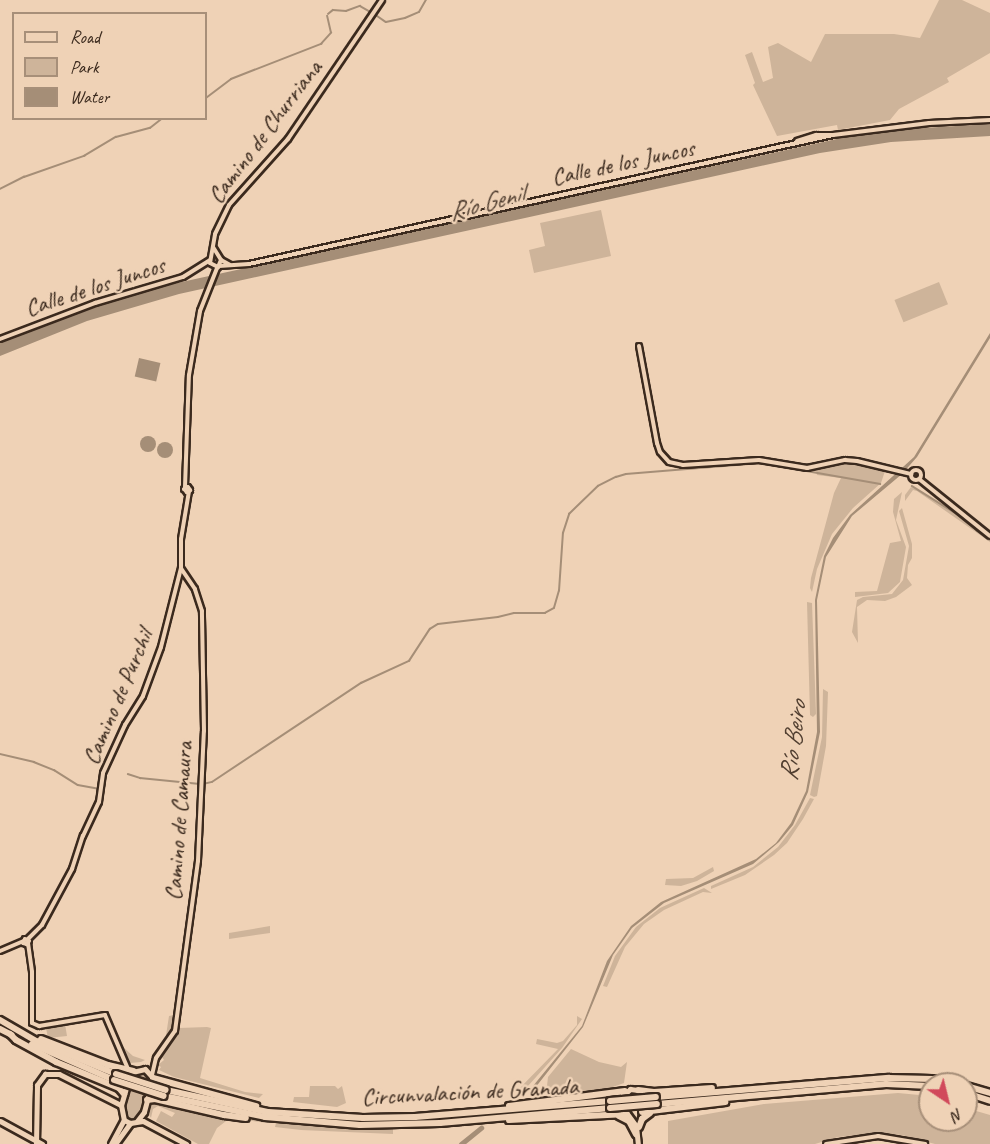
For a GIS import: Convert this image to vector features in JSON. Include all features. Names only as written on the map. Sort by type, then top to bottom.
[{"type":"highway","name":"Circunvalación de Granada","points":[[0,1020],[20,1032],[116,1074]]},
{"type":"highway","name":"Circunvalación de Granada","points":[[0,1029],[165,1093],[265,1117],[360,1125],[491,1118],[610,1104]]},
{"type":"highway","points":[[10,1034],[16,1040],[56,1062],[119,1088],[124,1094]]},
{"type":"highway","points":[[116,1074],[125,1061]]},
{"type":"highway","points":[[116,1074],[132,1071]]},
{"type":"highway","points":[[152,1076],[277,1113]]},
{"type":"highway","name":"Circunvalación de Granada","points":[[657,1100],[731,1090],[889,1078],[918,1079]]},
{"type":"highway","name":"Circunvalación de Granada","points":[[165,1093],[277,1113],[383,1118],[746,1096],[886,1084],[918,1085]]},
{"type":"highway","points":[[640,1092],[722,1088],[731,1090]]},
{"type":"highway","points":[[486,1112],[494,1108],[624,1094]]},
{"type":"highway","points":[[642,1111],[726,1101],[746,1096]]},
{"type":"highway","points":[[147,1100],[155,1098],[224,1115],[265,1117]]},
{"type":"highway","points":[[639,1127],[648,1114],[665,1108]]},
{"type":"highway","points":[[604,1113],[626,1118],[636,1134]]},
{"type":"highway","points":[[491,1118],[541,1119],[626,1113]]},
{"type":"main road","points":[[120,1105],[132,1071],[145,1069],[152,1076],[144,1112],[137,1121]]},
{"type":"main road","points":[[38,1143],[37,1085],[42,1076],[56,1073],[120,1105],[127,1121]]},
{"type":"main road","points":[[624,1094],[630,1089],[640,1092]]},
{"type":"main road","points":[[626,1113],[642,1111],[639,1127],[640,1144]]},
{"type":"main road","points":[[144,1112],[150,1121],[190,1144]]},
{"type":"main road","points":[[626,1113],[636,1126],[640,1144]]},
{"type":"main road","points":[[0,1121],[38,1143]]},
{"type":"main road","points":[[127,1121],[152,1125],[186,1144]]},
{"type":"main road","points":[[113,1144],[127,1121]]},
{"type":"street","name":"Camino de Churriana","points":[[214,274],[211,262],[213,245],[219,224],[229,205],[288,139],[382,0]]},
{"type":"street","name":"Calle de los Juncos","points":[[211,262],[218,267],[249,264],[793,144],[816,135],[833,135],[928,123],[990,120]]},
{"type":"street","points":[[213,245],[217,256],[230,265]]},
{"type":"street","name":"Calle de los Juncos","points":[[0,339],[95,303],[183,277],[211,262],[217,256]]},
{"type":"street","name":"Camino de Churriana","points":[[187,489],[189,375],[198,321],[214,274],[222,260]]},
{"type":"street","points":[[639,346],[657,443],[660,452],[669,462],[683,465],[759,460],[807,468],[844,460],[902,471],[911,474],[913,479],[919,479],[990,536]]},
{"type":"street","points":[[911,474],[918,470],[921,474],[919,479]]},
{"type":"street","name":"Camino de Purchil","points":[[26,942],[38,929],[72,869],[83,836],[99,802],[103,773],[125,725],[142,696],[161,647],[181,568],[181,539],[187,489]]},
{"type":"street","name":"Camino de Camaura","points":[[152,1076],[156,1058],[175,1031],[198,854],[204,731],[202,611],[198,595],[181,568]]},
{"type":"street","points":[[0,951],[26,942],[29,950],[32,1023],[39,1026],[105,1015],[125,1061],[132,1071]]},
{"type":"street","points":[[826,1144],[889,1137],[925,1144]]},
{"type":"green space","points":[[939,0],[962,0],[990,13],[990,53],[947,78],[949,82],[899,109],[890,120],[838,130],[837,125],[777,136],[753,85],[755,83],[745,55],[752,52],[763,82],[773,78],[768,47],[778,43],[811,62],[825,34],[894,34],[920,38]]},
{"type":"green space","points":[[601,210],[611,256],[534,273],[529,250],[545,246],[540,223]]},
{"type":"green space","points":[[939,282],[948,304],[903,322],[894,300]]},
{"type":"green space","points":[[842,462],[886,468],[881,483],[853,508],[832,534],[817,569],[812,592],[811,578],[834,493],[841,478],[817,475],[816,470]]},
{"type":"green space","points":[[911,487],[956,514],[976,532],[990,539],[990,542],[917,491],[913,490],[905,501],[905,495]]},
{"type":"green space","points":[[902,492],[896,520],[906,547],[900,582],[888,593],[855,597],[855,592],[877,591],[890,543],[901,541],[893,512],[894,499]]},
{"type":"green space","points":[[902,508],[912,544],[912,558],[908,565],[907,578],[912,585],[896,597],[885,601],[867,600],[857,607],[858,643],[852,632],[857,600],[863,597],[892,594],[903,580],[909,546],[899,511]]},
{"type":"green space","points":[[807,602],[812,603],[816,714],[813,717],[810,715]]},
{"type":"green space","points":[[823,689],[828,692],[826,746],[817,796],[814,797],[810,795],[822,737]]},
{"type":"green space","points":[[810,798],[814,799],[803,819],[787,843],[774,855],[745,875],[711,889],[711,886],[753,867],[778,847],[795,825]]},
{"type":"green space","points":[[713,867],[714,871],[697,881],[681,886],[665,885],[666,879],[693,878]]},
{"type":"green space","points":[[704,888],[712,893],[703,892],[664,910],[644,924],[625,947],[607,987],[603,986],[615,956],[636,927],[660,908]]},
{"type":"green space","points":[[270,926],[270,933],[229,939],[229,933]]},
{"type":"green space","points":[[174,1015],[173,1031],[161,1048],[151,1057],[165,1042],[169,1016]]},
{"type":"green space","points":[[577,1016],[582,1019],[562,1048],[528,1086],[517,1091],[558,1049],[536,1044],[537,1039],[557,1043],[563,1041],[577,1025]]},
{"type":"green space","points":[[65,1024],[67,1036],[48,1038],[46,1028]]},
{"type":"green space","points":[[179,1028],[211,1028],[200,1078],[245,1092],[263,1094],[259,1098],[174,1077],[159,1070],[161,1067],[158,1065],[164,1060],[162,1057],[155,1066],[156,1061],[172,1043]]},
{"type":"green space","points":[[123,1047],[133,1056],[145,1060],[130,1063]]},
{"type":"green space","points":[[571,1049],[599,1062],[621,1067],[627,1062],[624,1083],[610,1088],[546,1095],[548,1077]]},
{"type":"green space","points":[[140,1071],[146,1072],[151,1082],[140,1113],[136,1118],[128,1119],[123,1109],[134,1076]]},
{"type":"green space","points":[[310,1086],[335,1086],[338,1089],[342,1086],[346,1103],[337,1107],[293,1102],[294,1097],[309,1097]]},
{"type":"green space","points":[[898,1093],[918,1095],[918,1132],[978,1132],[978,1112],[990,1115],[990,1144],[935,1144],[902,1135],[877,1133],[838,1137],[815,1144],[668,1144],[668,1121],[764,1104]]},
{"type":"green space","points":[[153,1101],[226,1117],[268,1121],[268,1123],[230,1118],[217,1128],[209,1144],[198,1144],[156,1121],[161,1111],[172,1117],[175,1113],[158,1106],[153,1109],[151,1118],[148,1113]]},
{"type":"green space","points":[[276,1123],[393,1129],[393,1134],[301,1130],[275,1127]]},
{"type":"water","points":[[990,124],[990,136],[891,142],[820,153],[179,294],[87,321],[0,356],[0,343],[125,297],[177,283],[855,135],[905,129]]},
{"type":"water","points":[[990,333],[990,338],[917,457],[902,474],[852,516],[826,557],[817,600],[820,732],[808,792],[793,825],[779,842],[753,864],[664,903],[632,928],[613,955],[583,1027],[535,1088],[533,1086],[582,1026],[607,961],[631,926],[661,902],[756,859],[776,843],[791,823],[806,791],[817,732],[815,600],[824,556],[833,538],[850,515],[914,457]]},
{"type":"water","points":[[139,358],[160,363],[156,381],[135,377]]},
{"type":"water","points":[[145,436],[151,436],[156,444],[154,450],[145,452],[140,447],[140,441]]},
{"type":"water","points":[[162,442],[168,442],[173,450],[171,456],[162,458],[157,453],[157,447]]},
{"type":"waterway","points":[[376,15],[386,22],[405,18],[419,12],[426,0]]},
{"type":"waterway","points":[[328,14],[333,10],[346,11],[360,6],[371,12]]},
{"type":"waterway","points":[[207,97],[231,79],[321,44],[331,33],[327,16]]},
{"type":"waterway","points":[[0,189],[24,177],[84,156],[116,137],[150,128],[160,120]]},
{"type":"waterway","points":[[203,784],[212,782],[361,683],[409,661],[430,629],[438,624],[514,613],[545,613],[554,608],[559,591],[563,533],[569,514],[598,486],[616,477],[626,474],[761,463],[880,484]]},
{"type":"waterway","points":[[912,486],[957,514],[990,539]]},
{"type":"waterway","points":[[0,754],[34,762],[54,770],[78,785],[100,789]]},
{"type":"waterway","points":[[128,774],[140,778],[200,784]]},
{"type":"waterway","name":"Río Beiro","points":[[461,1144],[481,1128]]},
{"type":"water label","name":"Río Genil","points":[[486,203]]}]
